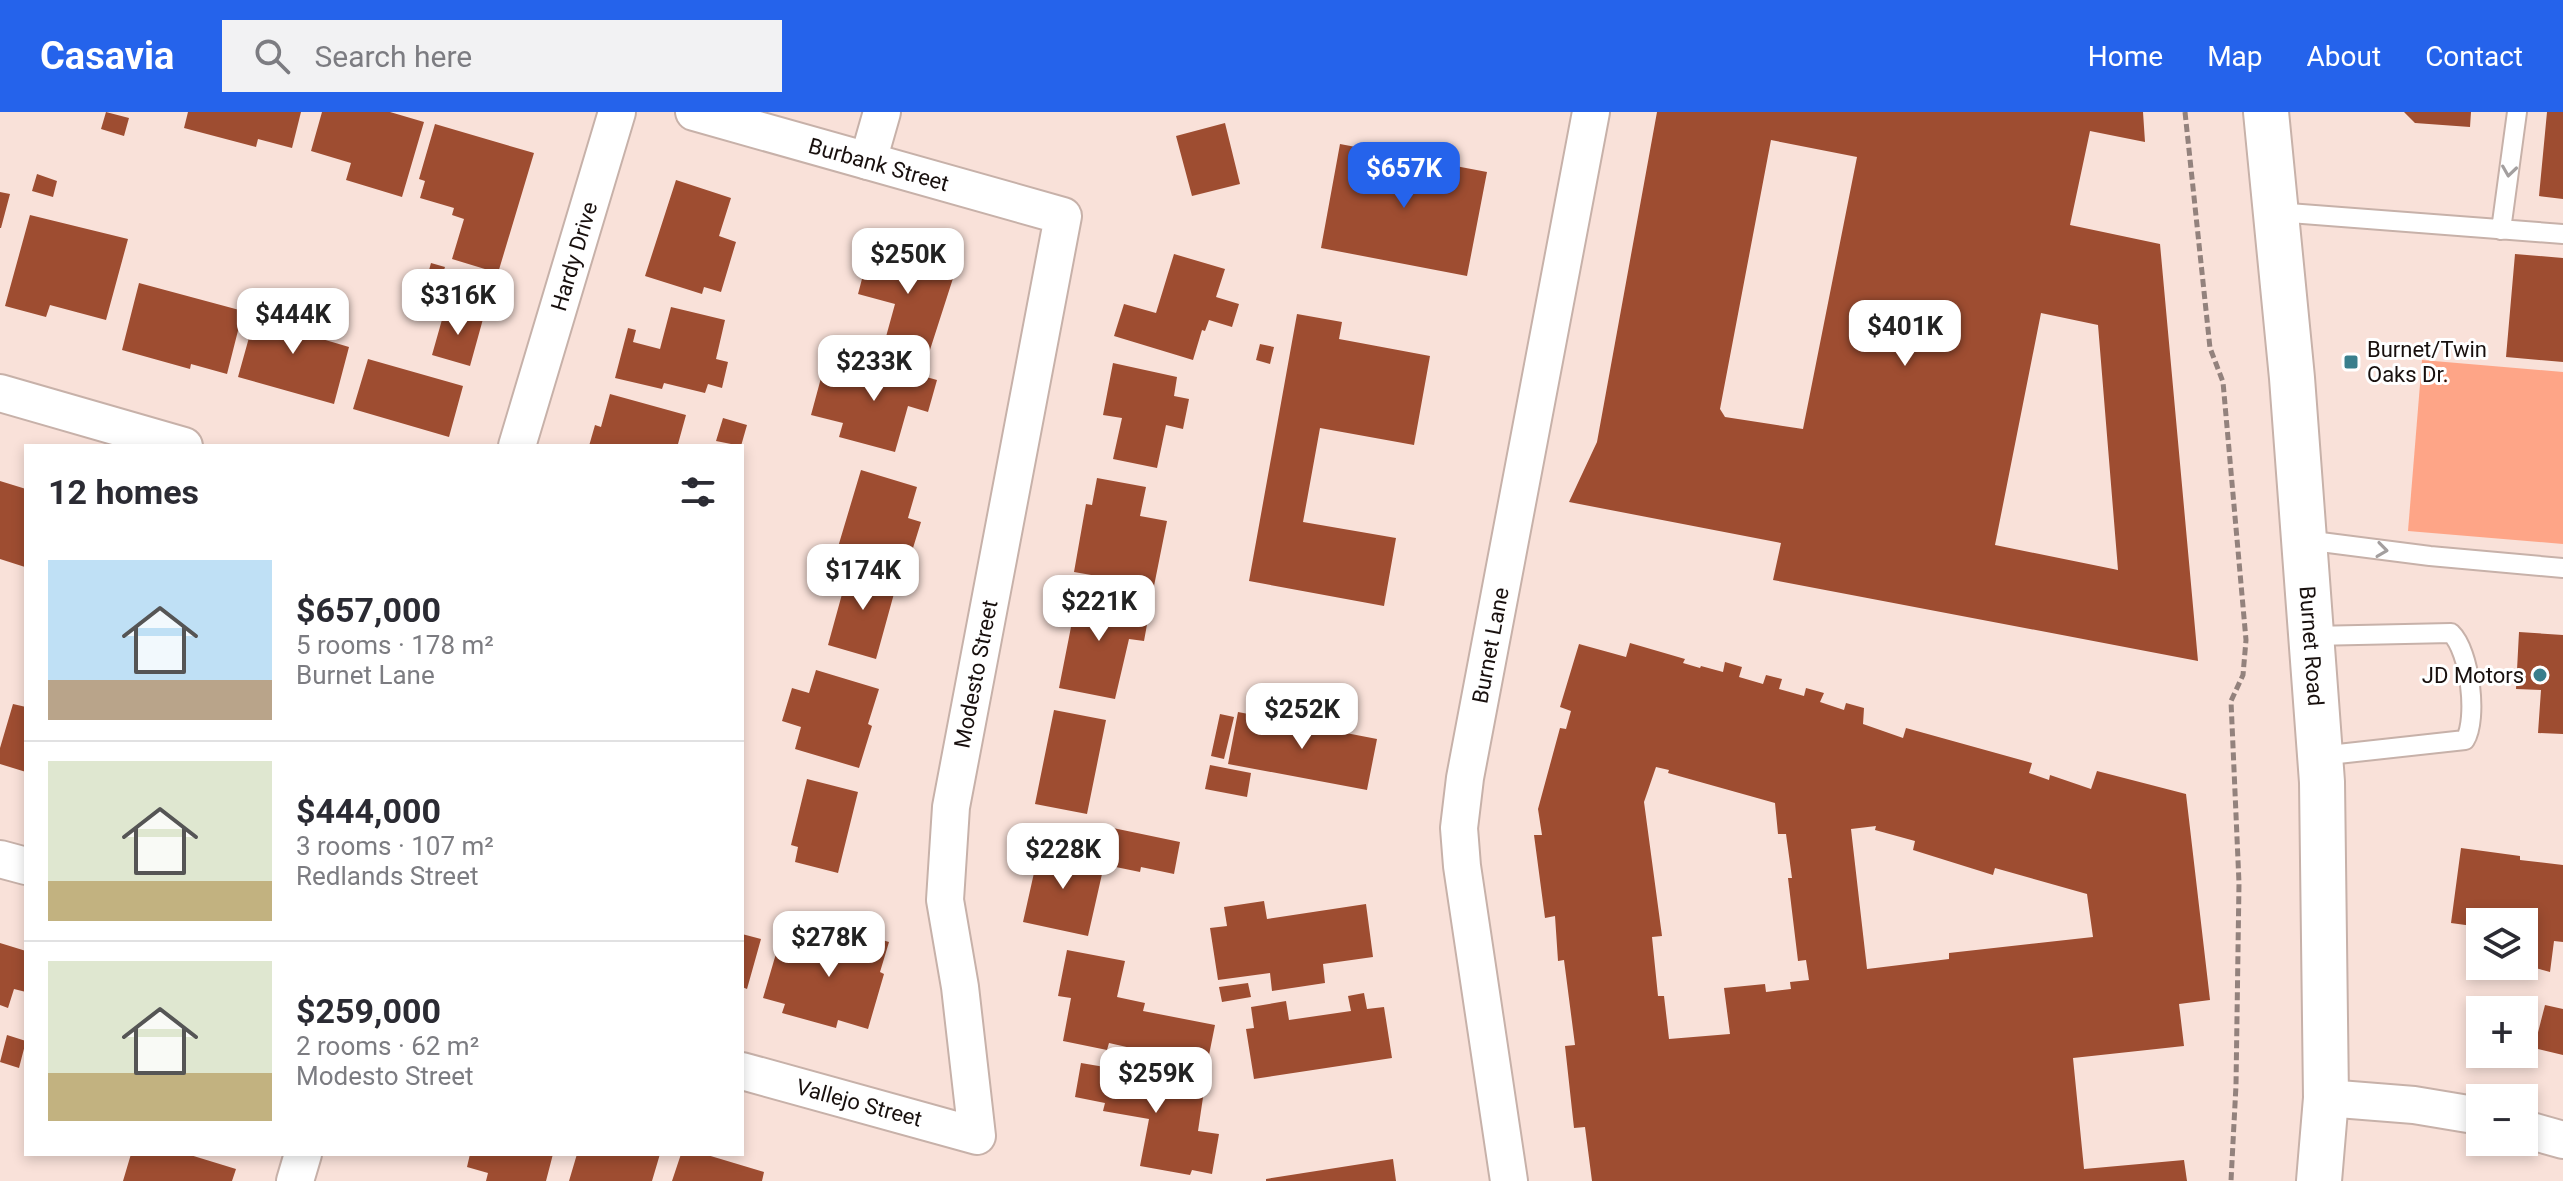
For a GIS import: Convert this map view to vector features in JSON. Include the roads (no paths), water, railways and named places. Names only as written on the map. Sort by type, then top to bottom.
[{"type":"main road","name":"Burnet Road","points":[[2266,112],[2305,540],[2320,756],[2326,1098],[2319,1181]]},
{"type":"street","name":"Hardy Drive","points":[[518,444],[617,112]]},
{"type":"street","name":"Burbank Street","points":[[694,112],[1063,216]]},
{"type":"street","points":[[868,161],[882,112]]},
{"type":"street","name":"Burnet Lane","points":[[1509,1181],[1459,828],[1465,778],[1591,112]]},
{"type":"street","name":"Modesto Street","points":[[977,1136],[960,987],[945,900],[951,807],[1063,216]]},
{"type":"street","points":[[0,393],[177,444]]},
{"type":"street","points":[[0,859],[24,865]]},
{"type":"street","name":"Vallejo Street","points":[[744,1072],[977,1136]]},
{"type":"street","points":[[2326,1098],[2414,1105],[2466,1114]]},
{"type":"street","points":[[2538,1133],[2563,1140]]},
{"type":"street","points":[[295,1181],[302,1156]]},
{"type":"lane","points":[[2501,230],[2517,112]]},
{"type":"lane","points":[[2276,212],[2563,234]]},
{"type":"lane","points":[[2305,540],[2430,556],[2563,568]]},
{"type":"lane","points":[[2312,636],[2451,633],[2459,640],[2468,663],[2471,731],[2465,740],[2320,756]]},
{"type":"place","name":"Burnet/Twin Oaks Dr.","points":[[2351,362]]},
{"type":"place","name":"JD Motors","points":[[2540,675]]}]
